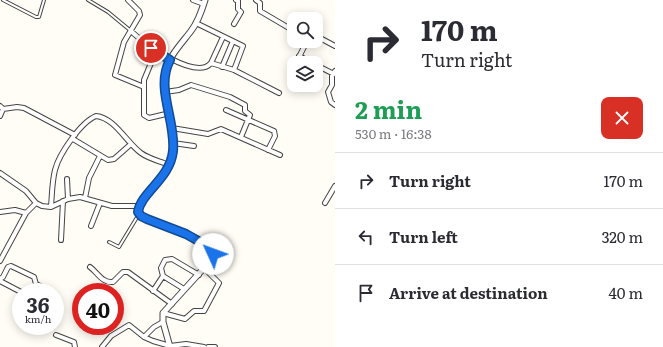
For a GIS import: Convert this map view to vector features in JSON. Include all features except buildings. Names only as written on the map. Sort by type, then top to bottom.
[{"type":"street","points":[[128,0],[140,13],[121,49],[115,75],[144,87]]},
{"type":"street","points":[[170,346],[163,322],[163,313],[184,289],[199,275],[213,254],[209,247],[186,234],[139,214],[140,206],[170,165],[173,143],[170,114],[165,92],[165,72],[170,60],[196,23],[205,2],[194,0]]},
{"type":"street","points":[[234,24],[241,12],[238,9],[238,0]]},
{"type":"street","points":[[256,0],[260,3],[260,11],[287,27]]},
{"type":"street","points":[[196,23],[244,46],[234,70]]},
{"type":"street","points":[[131,31],[170,60],[201,68],[209,66],[223,37]]},
{"type":"street","points":[[323,40],[335,46]]},
{"type":"street","points":[[222,67],[233,41]]},
{"type":"street","points":[[299,56],[303,48]]},
{"type":"street","points":[[156,51],[145,76],[144,113],[146,118],[157,118],[170,114]]},
{"type":"street","points":[[211,63],[234,70],[279,93]]},
{"type":"street","points":[[323,68],[334,72],[334,80],[328,94],[331,102],[335,105]]},
{"type":"street","points":[[165,92],[179,90],[191,85],[230,97],[245,105],[245,111],[250,114],[241,137]]},
{"type":"street","points":[[0,116],[1,107],[24,108],[74,137],[108,160],[114,159],[132,144]]},
{"type":"street","points":[[226,110],[248,121],[274,131],[276,136],[268,150]]},
{"type":"street","points":[[51,207],[55,169],[74,137],[90,118],[99,116],[119,130],[146,156],[170,165]]},
{"type":"street","points":[[172,128],[208,134],[221,129],[280,155]]},
{"type":"street","points":[[173,143],[194,146]]},
{"type":"street","points":[[85,198],[91,174],[100,156]]},
{"type":"street","points":[[0,172],[26,191],[36,203],[51,207],[68,199],[85,198],[100,203],[122,207],[140,206]]},
{"type":"street","points":[[67,179],[68,199]]},
{"type":"street","points":[[325,203],[335,186]]},
{"type":"street","points":[[61,240],[63,201]]},
{"type":"street","points":[[0,261],[26,213],[36,203]]},
{"type":"street","points":[[91,226],[100,203]]},
{"type":"street","points":[[0,212],[15,210],[26,213]]},
{"type":"street","points":[[184,289],[163,276],[161,268],[163,262],[167,259],[172,259],[183,267],[199,275]]},
{"type":"street","points":[[12,287],[0,281],[8,267],[11,266],[34,277],[36,283]]},
{"type":"street","points":[[90,267],[103,279],[112,282],[126,271],[172,304]]},
{"type":"street","points":[[163,313],[185,319],[194,311],[204,311],[219,284],[204,268]]},
{"type":"street","points":[[153,291],[163,276]]},
{"type":"street","points":[[144,337],[154,327],[163,322]]},
{"type":"street","points":[[102,347],[112,336],[130,325],[144,337],[170,346],[186,344],[204,347]]},
{"type":"street","points":[[56,335],[74,342],[75,347]]},
{"type":"street","points":[[208,347],[215,347]]},
{"type":"lane","points":[[3,0],[36,17],[39,17],[44,0]]},
{"type":"lane","points":[[88,0],[108,12],[131,31]]},
{"type":"lane","points":[[109,242],[119,247],[139,214]]},
{"type":"route","points":[[151,48],[170,60],[165,72],[164,84],[171,120],[173,150],[170,165],[143,201],[138,209],[138,212],[141,216],[147,219],[186,234],[209,247],[213,254]]}]
